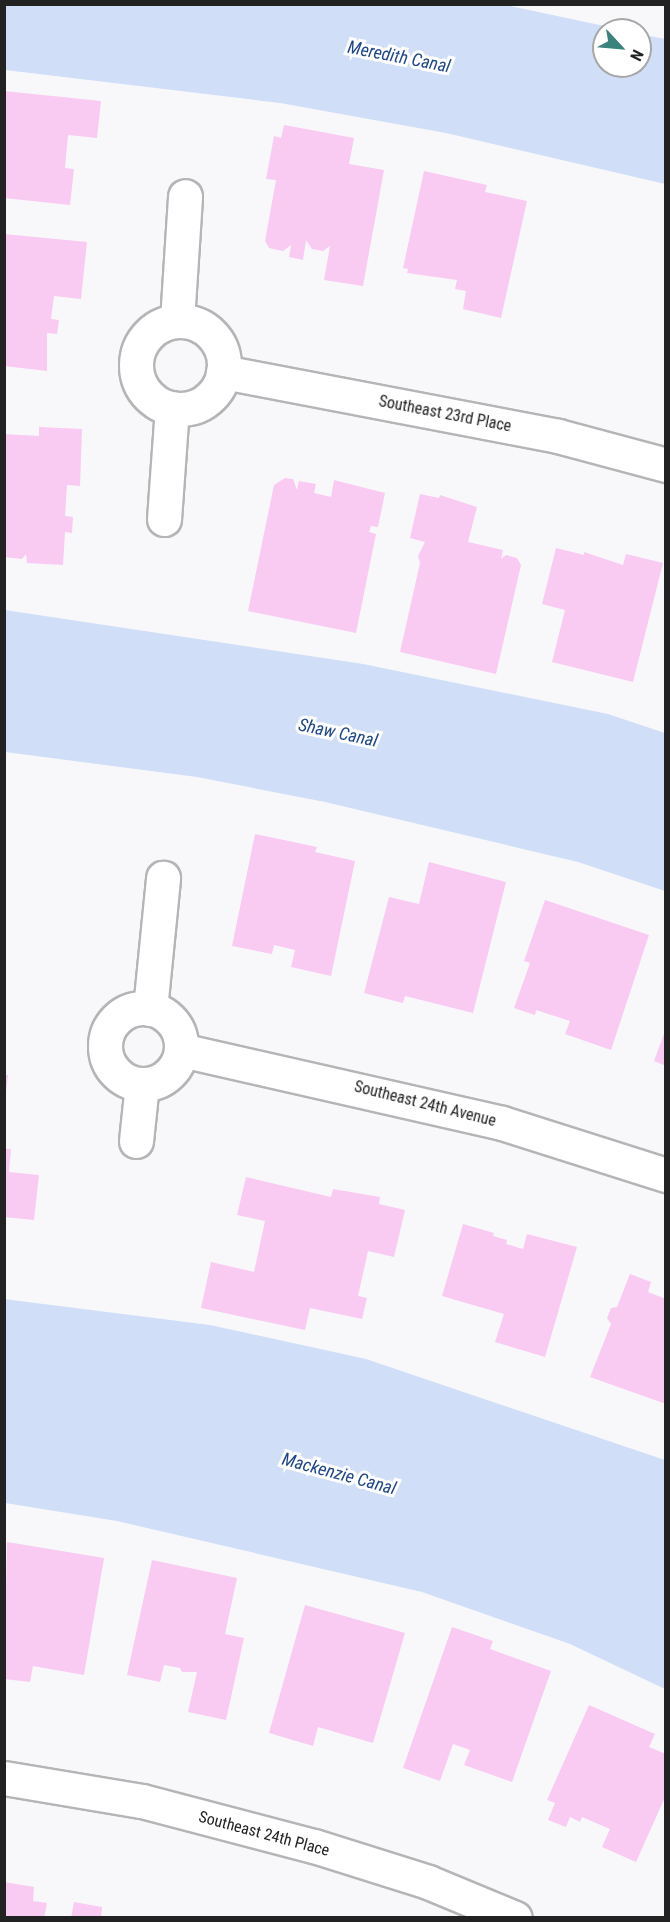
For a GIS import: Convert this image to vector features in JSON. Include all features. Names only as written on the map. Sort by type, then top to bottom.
[{"type":"street","points":[[177,321],[185,196]]},
{"type":"street","points":[[177,321],[196,324],[212,335],[223,358],[223,372],[210,397],[199,405],[172,408],[147,394],[136,369],[137,355],[151,332],[177,321]]},
{"type":"street","name":"Southeast 23rd Place","points":[[223,372],[558,436],[666,465]]},
{"type":"street","points":[[164,519],[172,408]]},
{"type":"street","points":[[150,1009],[163,878]]},
{"type":"street","points":[[150,1009],[160,1012],[176,1028],[181,1050],[178,1061],[164,1078],[142,1084],[121,1077],[113,1069],[105,1048],[106,1037],[118,1018],[128,1011],[150,1009]]},
{"type":"street","name":"Southeast 24th Avenue","points":[[181,1050],[502,1123],[666,1175]]},
{"type":"street","points":[[136,1141],[142,1084]]},
{"type":"street","name":"Southeast 24th Place","points":[[4,1778],[142,1801],[314,1846],[428,1882],[515,1917]]},
{"type":"water","name":"Meredith Canal","points":[[5,4],[506,5],[592,23],[592,78],[652,78],[652,36],[665,39],[665,184],[446,133],[280,103],[5,70]]},
{"type":"water","name":"Shaw Canal","points":[[5,610],[363,664],[608,714],[665,733],[665,891],[578,862],[325,802],[197,777],[5,752]]},
{"type":"water","name":"Mackenzie Canal","points":[[4,1299],[210,1325],[366,1359],[665,1460],[665,1689],[570,1644],[422,1592],[117,1521],[5,1503]]},
{"type":"building","points":[[4,91],[101,101],[97,138],[68,135],[65,168],[74,169],[70,205],[4,198]]},
{"type":"building","points":[[284,125],[354,138],[349,164],[384,170],[363,286],[324,280],[330,246],[323,251],[312,249],[306,240],[303,260],[289,257],[291,245],[283,251],[269,248],[265,241],[276,180],[266,179],[274,136],[281,138]]},
{"type":"building","points":[[424,171],[487,185],[485,192],[527,201],[501,318],[463,309],[466,291],[455,289],[457,280],[407,273],[408,269],[403,268]]},
{"type":"building","points":[[4,234],[87,242],[81,299],[54,296],[51,319],[59,320],[57,334],[47,333],[47,371],[4,366]]},
{"type":"building","points":[[39,427],[82,429],[80,486],[67,485],[65,516],[73,517],[72,533],[65,532],[63,565],[27,563],[26,554],[22,559],[4,557],[4,434],[39,436]]},
{"type":"building","points":[[285,478],[293,479],[297,490],[299,481],[316,484],[314,493],[331,497],[334,480],[385,493],[378,527],[371,526],[369,532],[376,534],[356,633],[248,611],[274,485]]},
{"type":"building","points":[[420,494],[439,498],[440,495],[477,507],[468,542],[503,550],[501,559],[506,555],[517,558],[521,565],[496,674],[400,652],[420,563],[418,556],[425,542],[410,538]]},
{"type":"building","points":[[556,548],[584,555],[584,552],[623,565],[626,554],[663,563],[633,682],[552,662],[565,610],[542,604]]},
{"type":"building","points":[[255,834],[317,847],[315,852],[355,861],[331,976],[291,967],[295,950],[274,945],[272,954],[232,946]]},
{"type":"building","points":[[429,862],[506,882],[473,1013],[405,996],[403,1003],[364,993],[389,897],[419,904]]},
{"type":"building","points":[[545,900],[649,935],[611,1050],[565,1034],[570,1021],[536,1010],[535,1015],[514,1008],[530,963],[524,961]]},
{"type":"building","points":[[666,1031],[666,1066],[654,1061]]},
{"type":"building","points":[[5,1075],[8,1075],[6,1091],[5,1091]]},
{"type":"building","points":[[4,1149],[11,1149],[9,1172],[39,1175],[34,1220],[4,1217]]},
{"type":"building","points":[[246,1177],[331,1197],[333,1189],[380,1197],[379,1204],[405,1210],[394,1257],[368,1251],[358,1296],[367,1298],[362,1319],[310,1308],[305,1330],[201,1308],[211,1262],[254,1272],[265,1221],[237,1215]]},
{"type":"building","points":[[463,1224],[494,1233],[493,1236],[507,1240],[506,1244],[523,1249],[527,1234],[577,1247],[545,1357],[495,1342],[504,1314],[442,1296]]},
{"type":"building","points":[[630,1274],[651,1282],[648,1292],[666,1299],[666,1404],[590,1377],[611,1324],[607,1318],[611,1308],[617,1307]]},
{"type":"building","points":[[7,1542],[104,1558],[84,1675],[33,1666],[30,1682],[4,1679]]},
{"type":"building","points":[[152,1560],[237,1578],[225,1634],[244,1638],[226,1720],[188,1712],[197,1672],[182,1672],[180,1668],[164,1665],[160,1682],[127,1675]]},
{"type":"building","points":[[305,1605],[405,1633],[373,1743],[318,1727],[313,1746],[269,1733]]},
{"type":"building","points":[[452,1627],[493,1641],[490,1649],[551,1671],[512,1782],[464,1765],[470,1750],[453,1744],[440,1781],[403,1768]]},
{"type":"building","points":[[589,1705],[655,1734],[649,1747],[666,1754],[666,1795],[636,1862],[602,1847],[610,1829],[582,1817],[580,1822],[570,1817],[566,1827],[548,1820],[555,1803],[547,1800]]},
{"type":"building","points":[[4,1882],[34,1887],[33,1901],[47,1903],[44,1918],[4,1918]]},
{"type":"building","points":[[74,1902],[102,1907],[101,1918],[71,1918]]}]
